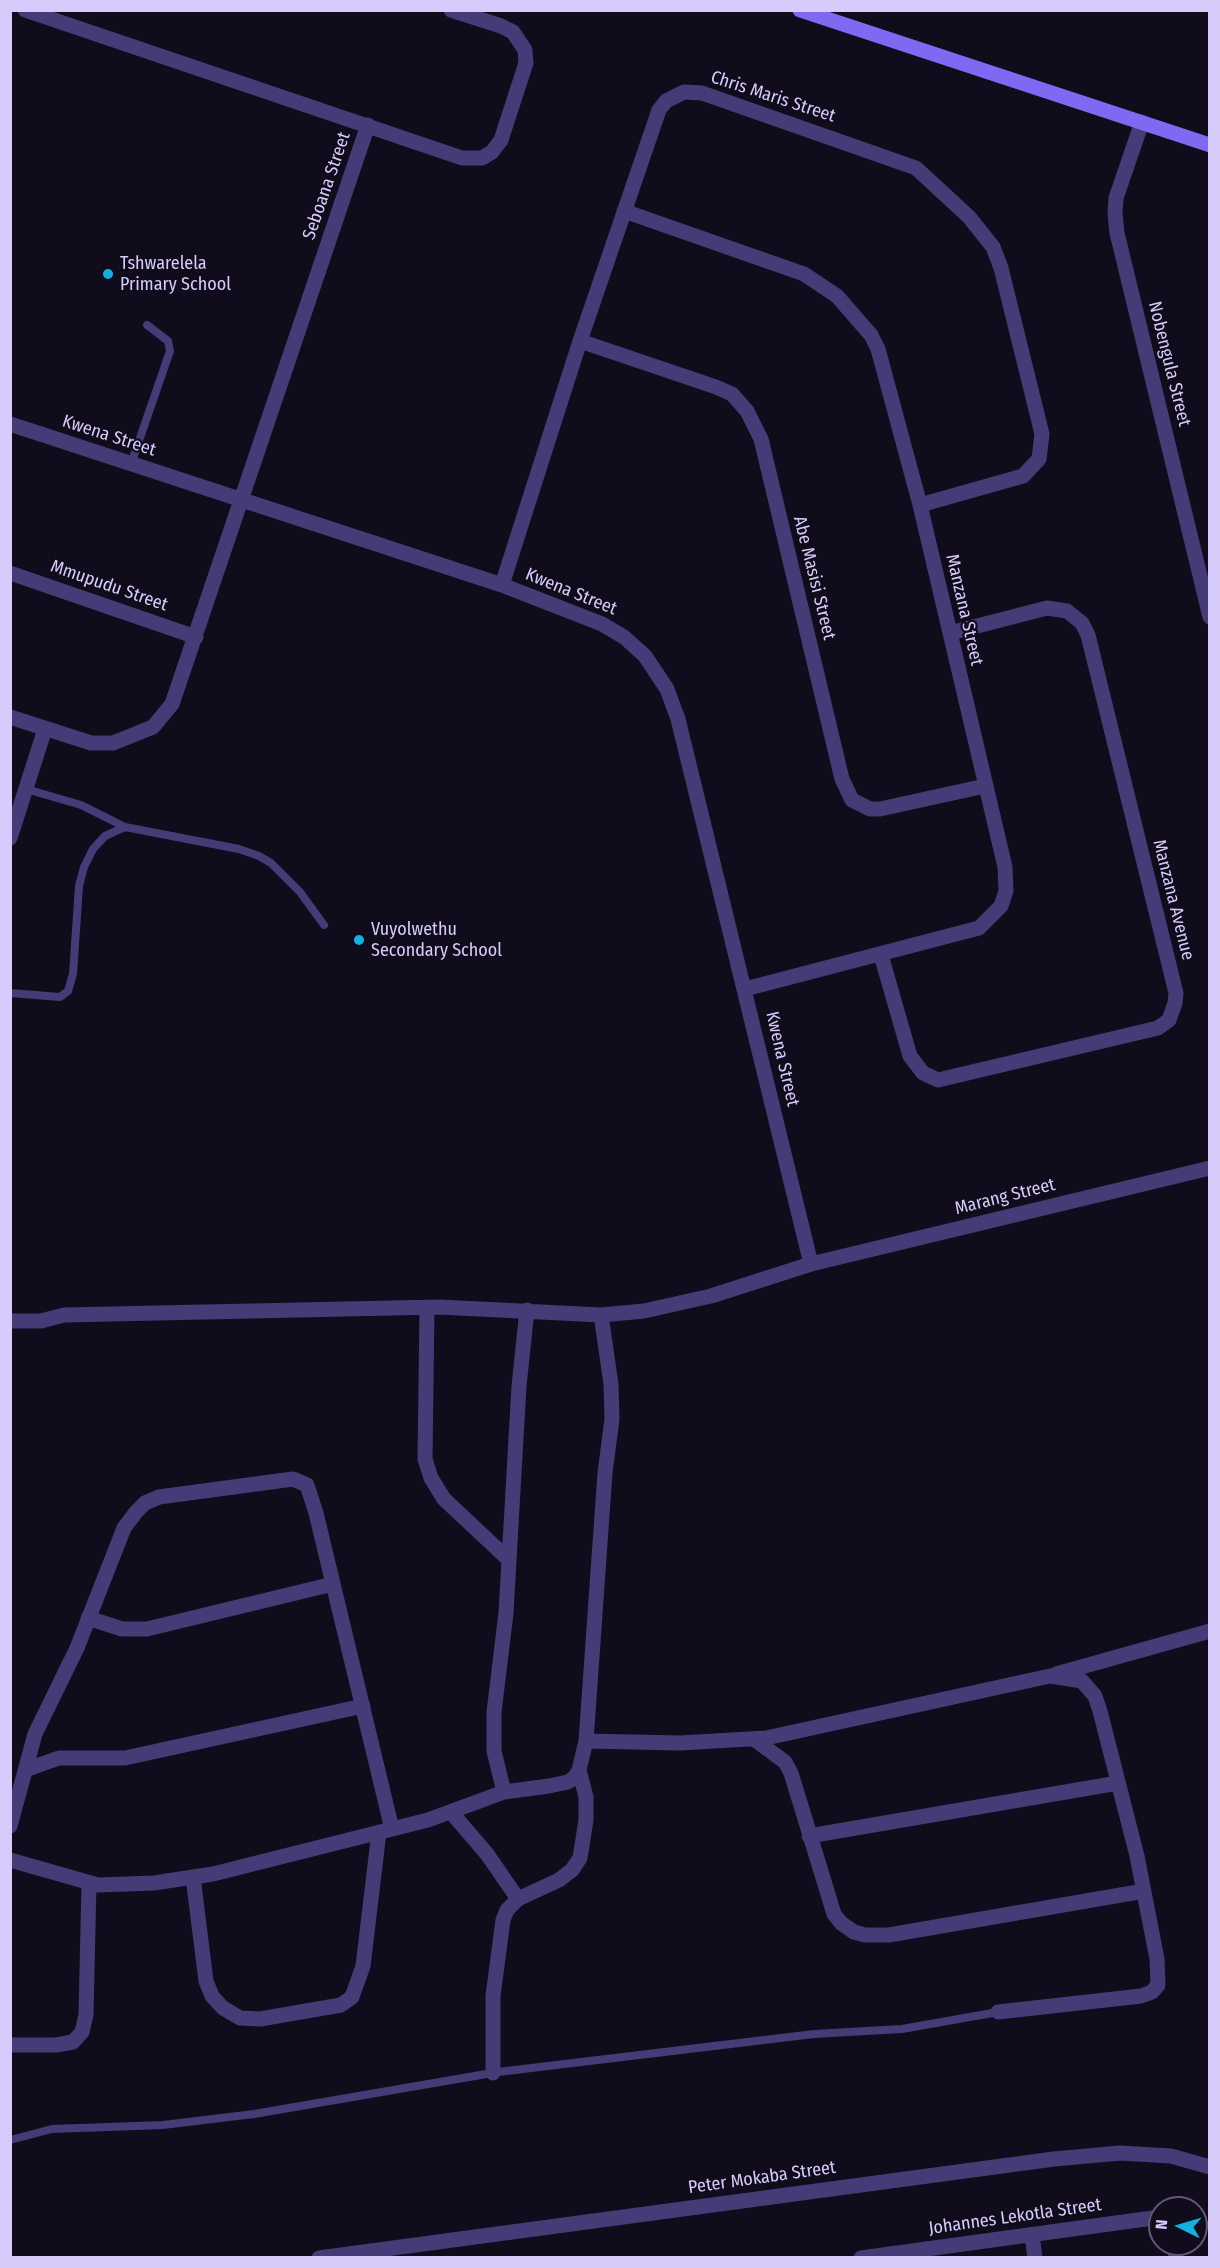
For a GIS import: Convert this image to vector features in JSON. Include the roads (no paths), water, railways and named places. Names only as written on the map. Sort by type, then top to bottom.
[{"type":"street","points":[[368,125],[462,158],[482,158],[496,146],[526,63],[525,51],[513,32],[451,10]]},
{"type":"street","points":[[800,10],[1209,145]]},
{"type":"street","name":"Seboana Street","points":[[32,12],[368,125],[242,500]]},
{"type":"street","name":"Chris Maris Street","points":[[502,585],[580,341],[659,110],[674,95],[684,92],[702,93],[897,159],[916,168],[941,189],[981,230],[993,247],[1001,268],[1043,448],[1033,469],[1023,476],[920,505]]},
{"type":"street","name":"Nobengula Street","points":[[1142,122],[1116,198],[1117,233],[1209,617]]},
{"type":"street","name":"Manzana Street","points":[[624,211],[804,274],[837,296],[862,323],[878,349],[920,505],[1005,867],[1006,891],[1001,906],[979,928],[745,989]]},
{"type":"street","name":"Abe Masisi Street","points":[[580,341],[732,394],[751,418],[764,450],[843,780],[852,800],[870,809],[880,809],[985,786]]},
{"type":"street","name":"Kwena Street","points":[[10,424],[502,585],[602,624],[624,637],[645,656],[659,675],[678,719],[810,1264]]},
{"type":"street","points":[[10,717],[102,744],[126,740],[153,726],[172,704],[242,500]]},
{"type":"street","name":"Mmupudu Street","points":[[10,573],[196,637]]},
{"type":"street","name":"Manzana Avenue","points":[[881,955],[910,1056],[923,1073],[939,1080],[1158,1028],[1169,1020],[1175,1003],[1176,993],[1088,635],[1082,623],[1067,610],[1047,608],[950,633]]},
{"type":"street","points":[[10,838],[45,729]]},
{"type":"street","points":[[10,798],[28,784]]},
{"type":"street","name":"Marang Street","points":[[10,1321],[41,1321],[64,1315],[427,1307],[601,1315],[644,1311],[711,1296],[810,1264],[1209,1168]]},
{"type":"street","points":[[427,1307],[425,1459],[431,1478],[444,1498],[508,1559]]},
{"type":"street","points":[[504,1792],[494,1751],[493,1733],[526,1310]]},
{"type":"street","points":[[493,2073],[491,2041],[498,1945],[503,1920],[507,1910],[518,1899],[559,1880],[573,1870],[580,1858],[586,1820],[586,1797],[579,1770],[585,1741],[605,1473],[612,1419],[611,1384],[601,1315]]},
{"type":"street","points":[[10,1826],[35,1734],[68,1669],[124,1528],[145,1503],[159,1497],[293,1479],[307,1485],[363,1706],[386,1831],[363,1966],[352,1997],[341,2005],[260,2019],[240,2018],[223,2008],[212,1996],[206,1981],[194,1877]]},
{"type":"street","points":[[88,1618],[115,1628],[147,1629],[333,1584]]},
{"type":"street","points":[[585,1741],[680,1743],[754,1739],[804,1731],[1050,1676],[1209,1631]]},
{"type":"street","points":[[998,2012],[1141,1996],[1152,1992],[1158,1985],[1157,1959],[1144,1892],[1100,1711],[1090,1688],[1082,1680],[1050,1676]]},
{"type":"street","points":[[25,1770],[59,1758],[125,1758],[363,1706]]},
{"type":"street","points":[[754,1739],[784,1762],[791,1773],[834,1914],[841,1923],[865,1935],[889,1935],[1144,1892]]},
{"type":"street","points":[[10,1860],[89,1883],[134,1884],[194,1877],[386,1831],[451,1812],[504,1792],[568,1782],[579,1770]]},
{"type":"street","points":[[809,1836],[1118,1783]]},
{"type":"street","points":[[451,1812],[487,1854],[518,1899]]},
{"type":"street","points":[[10,2045],[56,2045],[73,2042],[82,2032],[86,2015],[89,1883]]},
{"type":"street","name":"Peter Mokaba Street","points":[[319,2258],[1054,2159],[1120,2153],[1171,2156],[1209,2167]]},
{"type":"street","name":"Johannes Lekotla Street","points":[[861,2258],[890,2256],[1148,2218]]},
{"type":"street","points":[[1032,2235],[1035,2258]]},
{"type":"lane","points":[[131,464],[170,351],[168,341],[147,325]]},
{"type":"lane","points":[[28,784],[81,805],[125,827],[239,849],[259,856],[271,863],[300,892],[324,925]]},
{"type":"lane","points":[[10,993],[60,997],[68,991],[72,974],[79,886],[84,867],[93,849],[105,836],[125,827]]},
{"type":"lane","points":[[10,2140],[52,2129],[164,2125],[254,2114],[493,2073],[814,2034],[902,2029],[998,2012]]},
{"type":"place","name":"Tshwarelela Primary School","points":[[108,274]]},
{"type":"place","name":"Vuyolwethu Secondary School","points":[[359,940]]}]
